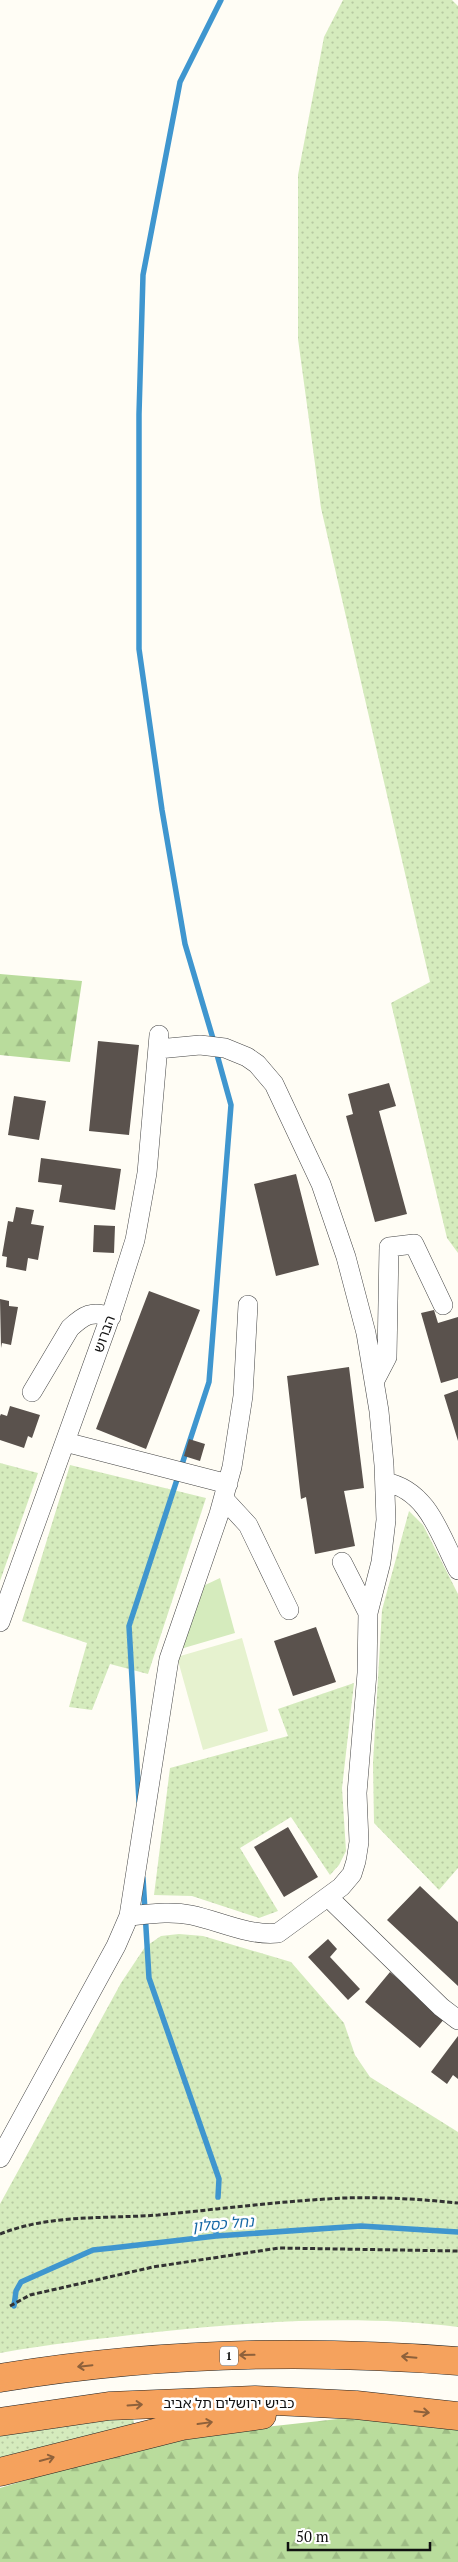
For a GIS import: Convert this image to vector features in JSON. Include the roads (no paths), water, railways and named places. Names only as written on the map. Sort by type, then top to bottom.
[{"type":"highway","name":"1","points":[[0,2378],[105,2364],[245,2355],[388,2355],[458,2361]]},
{"type":"highway","name":"כביש ירושלים תל אביב","points":[[0,2422],[110,2406],[165,2402],[255,2400],[356,2405],[458,2416]]},
{"type":"highway","points":[[0,2472],[182,2426],[283,2412],[356,2405]]},
{"type":"street","name":"הברוש","points":[[0,1622],[66,1442],[130,1256],[142,1207],[158,1042],[225,1048],[247,1057],[257,1064],[274,1084],[307,1149],[334,1220],[357,1294],[375,1380]]},
{"type":"street","points":[[129,1916],[167,1913],[190,1915],[266,1934],[278,1933],[341,1887],[352,1874],[359,1842],[357,1793],[367,1673],[368,1613],[383,1548],[385,1482],[375,1380],[388,1357],[389,1247],[414,1244],[443,1305]]},
{"type":"street","points":[[0,2158],[116,1946],[129,1916],[169,1659],[226,1492],[243,1396],[248,1305]]},
{"type":"street","points":[[32,1392],[75,1324],[90,1314],[99,1312],[110,1317]]},
{"type":"street","points":[[66,1442],[226,1492],[248,1524],[289,1610]]},
{"type":"street","points":[[385,1482],[404,1487],[420,1500],[458,1570]]},
{"type":"street","points":[[342,1562],[368,1613]]},
{"type":"street","points":[[328,1897],[441,2007],[458,2020]]},
{"type":"waterway","points":[[214,1042],[185,944],[162,810],[139,649],[139,414],[143,275],[180,82],[221,0]]},
{"type":"waterway","points":[[139,1801],[129,1626],[209,1382],[231,1105],[216,1051]]},
{"type":"waterway","points":[[143,1878],[149,1978],[219,2179],[218,2197]]},
{"type":"waterway","points":[[216,2222],[216,2236]]},
{"type":"waterway","name":"נחל כסלון","points":[[14,2306],[16,2291],[21,2282],[93,2250],[216,2236],[361,2226],[458,2232]]}]
